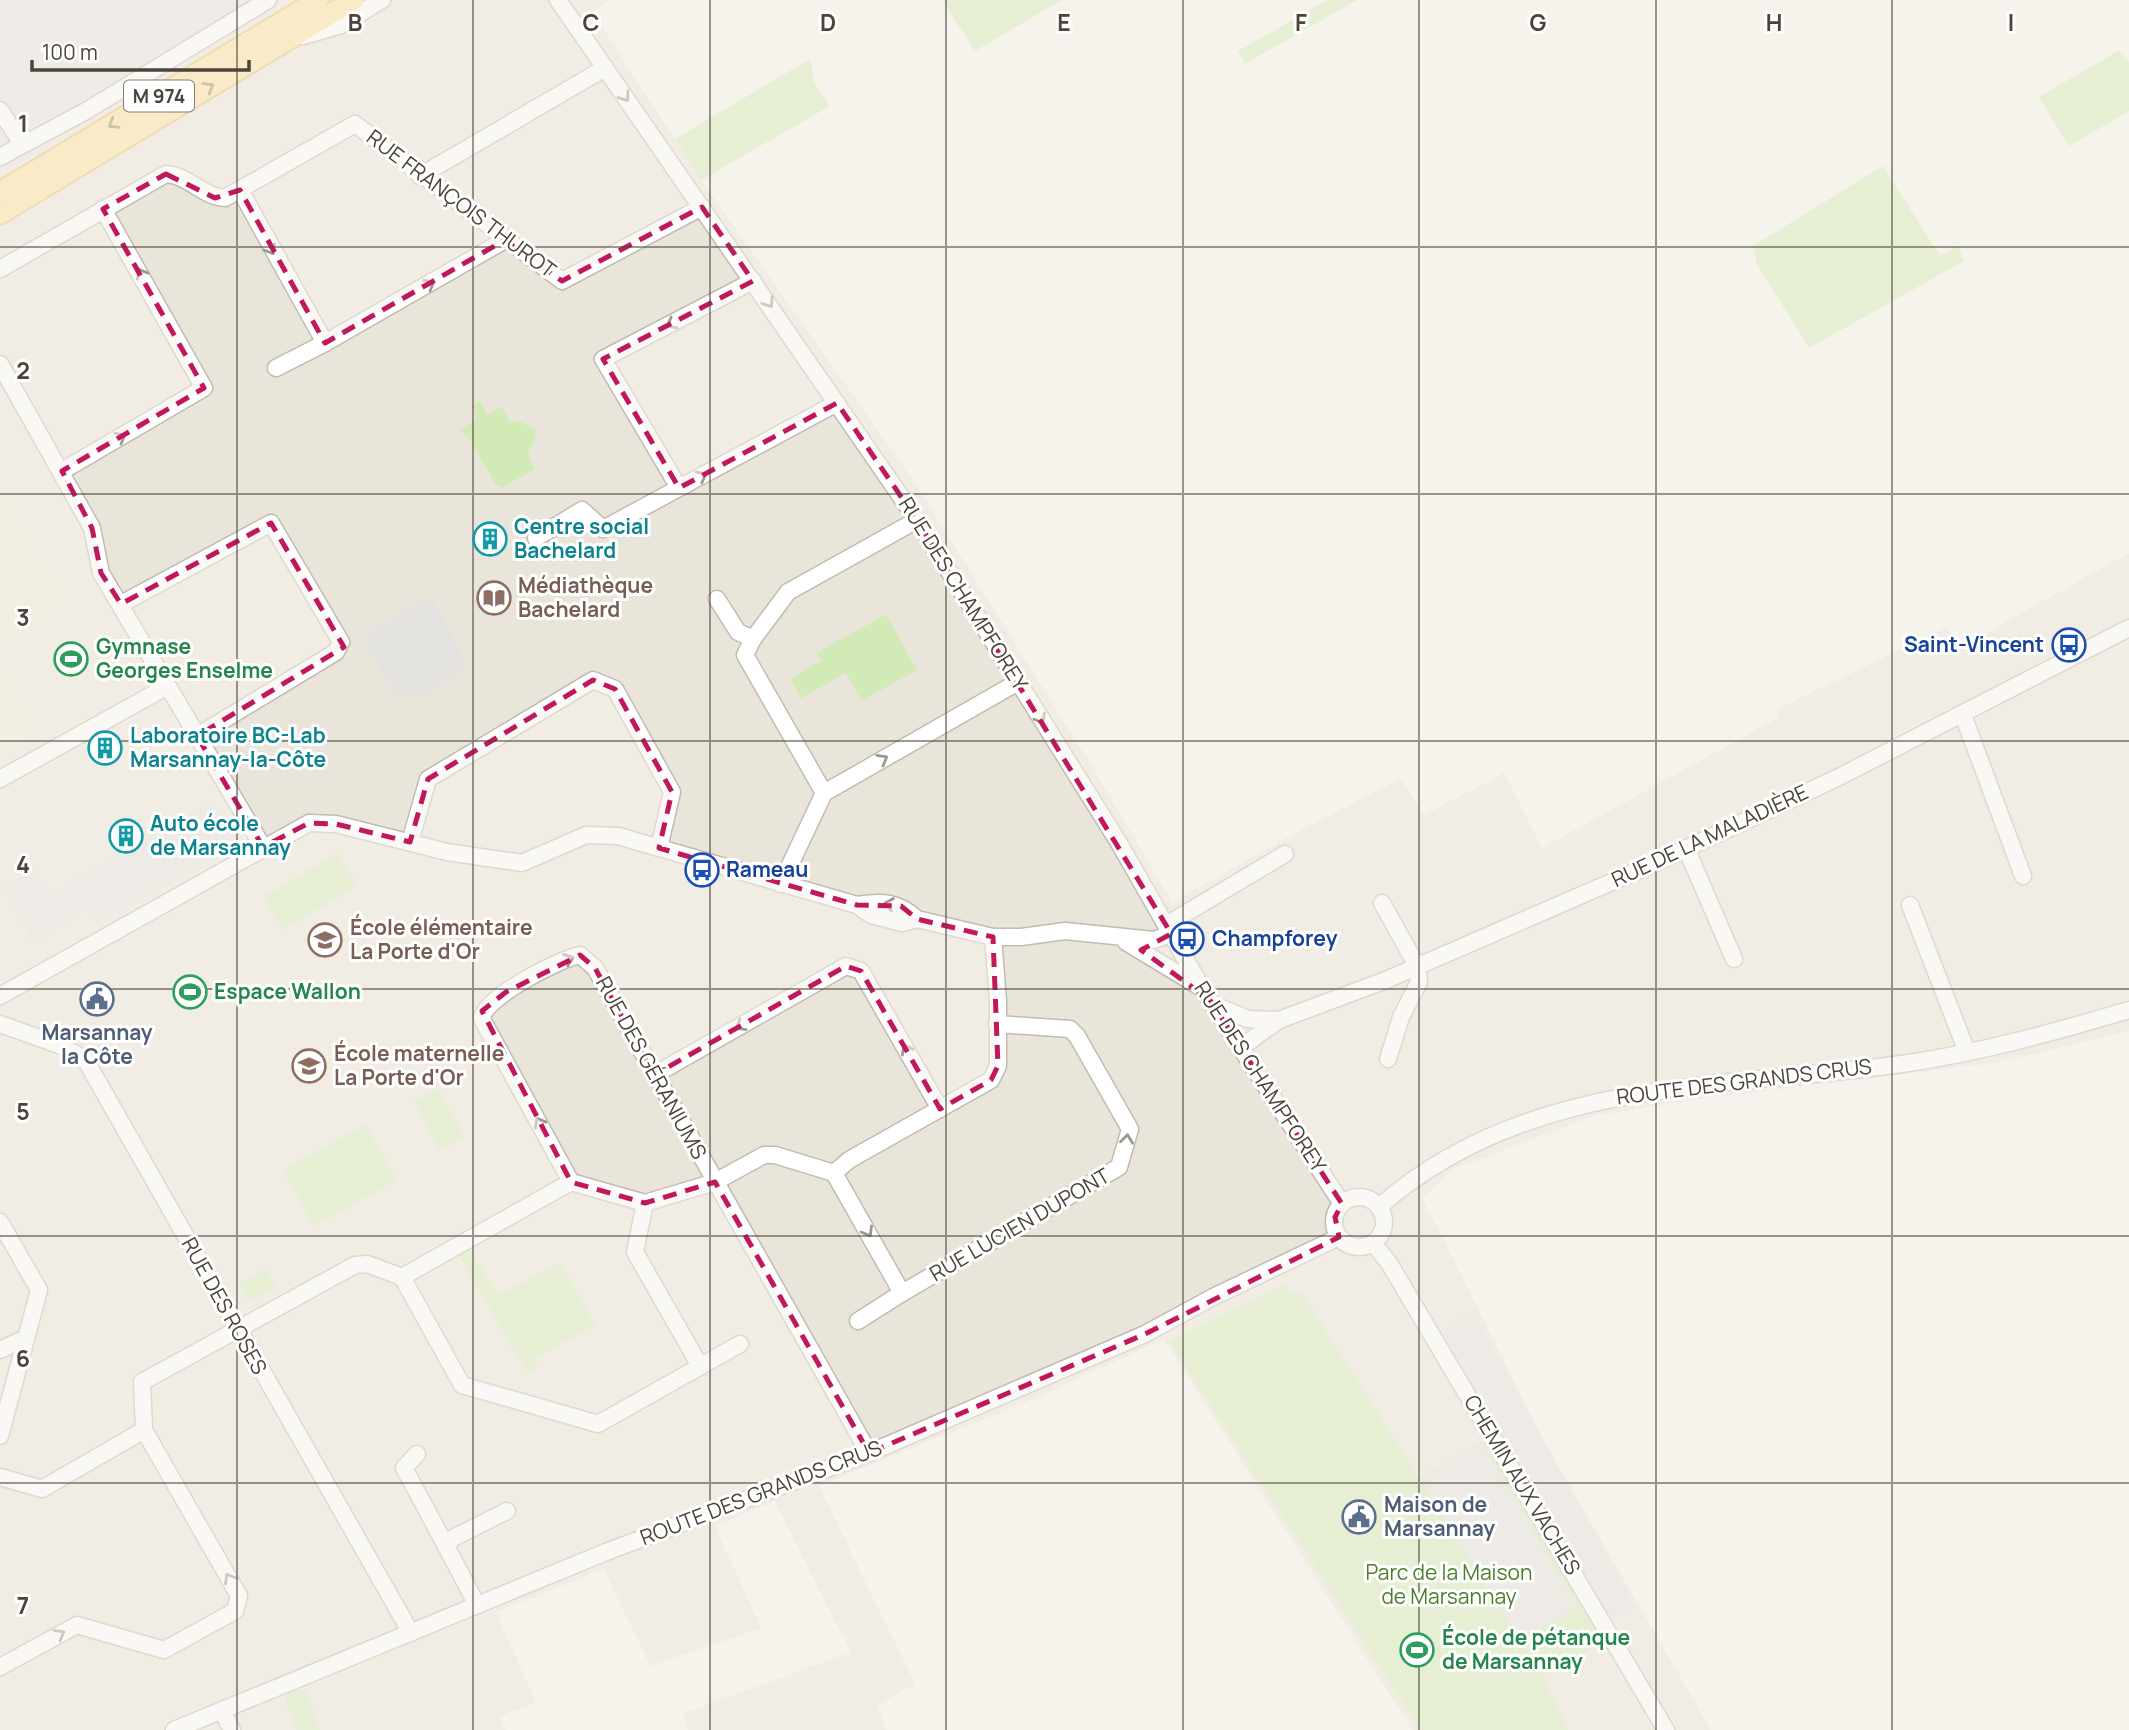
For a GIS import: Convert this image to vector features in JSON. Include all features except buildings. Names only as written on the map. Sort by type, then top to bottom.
[{"type":"main road","name":"M 974","points":[[0,192],[318,0]]},
{"type":"main road","name":"M 974","points":[[0,214],[354,0]]},
{"type":"street","points":[[0,157],[86,111],[268,0]]},
{"type":"street","points":[[287,41],[341,25],[382,0]]},
{"type":"street","name":"RUE DES CHAMPFOREY","points":[[558,0],[918,520],[1119,843],[1202,988],[1342,1204]]},
{"type":"street","points":[[420,176],[605,68]]},
{"type":"street","points":[[0,110],[22,144]]},
{"type":"street","name":"RUE FRANÇOIS THUROT","points":[[0,269],[166,174],[178,177],[215,198],[225,198],[355,124],[420,176],[562,281],[702,207]]},
{"type":"street","points":[[240,190],[325,343]]},
{"type":"street","points":[[62,471],[204,388],[103,209]]},
{"type":"street","points":[[276,368],[505,240]]},
{"type":"street","points":[[679,488],[603,359],[753,281]]},
{"type":"street","points":[[0,364],[92,528],[101,573],[263,847]]},
{"type":"street","points":[[536,538],[582,510],[603,529],[837,403]]},
{"type":"street","points":[[824,793],[745,655],[753,639],[788,592],[918,520]]},
{"type":"street","points":[[121,604],[271,523],[341,642],[336,652],[197,736]]},
{"type":"street","points":[[717,599],[738,632],[753,639]]},
{"type":"street","name":"RUE DE LA MALADIÈRE","points":[[1236,1042],[1279,1020],[1417,966],[1686,848],[1837,778],[2129,628]]},
{"type":"street","points":[[410,842],[428,779],[593,680],[615,689],[672,792],[659,848]]},
{"type":"street","points":[[781,884],[824,793],[1018,682]]},
{"type":"street","points":[[0,779],[166,687]]},
{"type":"street","points":[[1963,715],[2023,876]]},
{"type":"street","points":[[0,996],[309,823],[337,824],[447,852],[522,863],[586,835],[618,836],[857,905],[881,901],[891,903],[901,906],[916,919],[993,937],[1021,937],[1065,931],[1154,940],[1172,936],[1285,855]]},
{"type":"street","points":[[1686,848],[1734,959]]},
{"type":"street","points":[[1382,903],[1417,966],[1419,982],[1401,1017],[1388,1059]]},
{"type":"street","points":[[1910,905],[1967,1052]]},
{"type":"street","points":[[1166,965],[1172,936]]},
{"type":"street","points":[[834,1173],[849,1160],[990,1080],[995,1074],[997,1024],[993,937]]},
{"type":"street","points":[[1116,937],[1202,988]]},
{"type":"street","name":"RUE DES GÉRANIUMS","points":[[571,1182],[482,1019],[486,1006],[566,957],[580,955],[595,968],[869,1453]]},
{"type":"street","points":[[654,1075],[846,966],[861,971],[940,1109]]},
{"type":"street","name":"RUE DE LA MALADIÈRE","points":[[1213,1004],[1248,1018],[1279,1020]]},
{"type":"street","name":"ROUTE DES GRANDS CRUS","points":[[1379,1207],[1435,1163],[1468,1146],[1527,1121],[1598,1100],[1654,1089],[1844,1071],[1967,1052],[2129,1010]]},
{"type":"street","points":[[1236,1042],[1248,1018]]},
{"type":"street","name":"RUE DES ROSES","points":[[0,1024],[59,1045],[85,1059],[411,1633]]},
{"type":"street","name":"RUE LUCIEN DUPONT","points":[[858,1321],[1119,1167],[1122,1162],[1130,1129],[1077,1036],[1061,1026],[997,1024]]},
{"type":"street","points":[[402,1277],[571,1182],[645,1203],[715,1182],[764,1155],[775,1155],[834,1173],[902,1293]]},
{"type":"street","points":[[1365,1198],[1379,1207],[1384,1226],[1373,1243],[1356,1247],[1339,1237],[1335,1217],[1342,1204],[1349,1199],[1365,1198]]},
{"type":"street","points":[[645,1203],[635,1252],[700,1366]]},
{"type":"street","points":[[0,1222],[39,1290],[0,1436]]},
{"type":"street","name":"ROUTE DES GRANDS CRUS","points":[[174,1730],[607,1552],[869,1453],[1145,1334],[1213,1297],[1339,1237]]},
{"type":"street","name":"CHEMIN AUX VACHES","points":[[1373,1243],[1396,1275],[1666,1730]]},
{"type":"street","points":[[0,1667],[77,1625],[164,1650],[235,1611],[239,1596],[145,1430],[142,1382],[355,1265],[367,1264],[387,1269],[402,1277],[462,1385],[598,1424],[740,1344]]},
{"type":"street","points":[[0,1350],[26,1338]]},
{"type":"street","points":[[0,1477],[42,1489],[145,1430]]},
{"type":"street","points":[[417,1454],[404,1468],[477,1605]]},
{"type":"street","points":[[446,1546],[453,1538],[507,1511]]},
{"type":"street","points":[[222,1711],[232,1730]]},
{"type":"highlighted area","points":[[166,174],[215,198],[240,190],[325,343],[505,240],[562,281],[702,207],[753,281],[603,359],[679,488],[837,403],[917,520],[1171,934],[1141,950],[1210,1000],[1342,1204],[1335,1217],[1339,1237],[1145,1334],[869,1453],[715,1182],[645,1203],[571,1182],[482,1011],[506,992],[580,955],[595,968],[654,1075],[846,966],[861,971],[940,1109],[991,1080],[998,1066],[993,937],[917,919],[901,906],[857,905],[659,848],[672,792],[615,689],[593,680],[428,779],[410,842],[336,824],[309,823],[263,847],[197,736],[344,647],[271,523],[121,604],[101,573],[92,528],[62,471],[204,388],[103,209]]},
{"type":"shaded area","points":[[0,0],[284,0],[0,173]]},
{"type":"shaded area","points":[[284,0],[609,0],[592,11],[701,180],[915,483],[1093,768],[1172,902],[1301,830],[1401,779],[1424,815],[1504,773],[1542,848],[1780,717],[1776,710],[1946,627],[1959,648],[2129,553],[2129,1031],[1995,1063],[1697,1099],[1594,1116],[1454,1169],[1422,1198],[1548,1448],[1711,1730],[1412,1730],[1164,1339],[1034,1399],[819,1486],[915,1684],[877,1705],[886,1730],[688,1730],[682,1714],[851,1652],[775,1501],[715,1526],[761,1628],[650,1666],[604,1569],[496,1612],[536,1703],[500,1716],[505,1730],[0,1730],[0,173]]},
{"type":"shaded area","points":[[4,496],[68,604],[0,641],[0,498]]},
{"type":"shaded area","points":[[431,595],[465,660],[458,664],[463,672],[413,701],[407,691],[397,697],[361,637]]},
{"type":"shaded area","points":[[0,657],[43,732],[0,757]]},
{"type":"shaded area","points":[[213,802],[236,842],[97,922],[87,908],[34,943],[2,885],[34,869],[48,896]]},
{"type":"shaded area","points":[[1473,1313],[1635,1607],[1610,1621],[1442,1331]]},
{"type":"shaded area","points":[[1481,1443],[1577,1607],[1520,1639],[1420,1479]]},
{"type":"green space","points":[[942,0],[1062,0],[975,51]]},
{"type":"green space","points":[[1327,0],[1357,0],[1245,64],[1238,51]]},
{"type":"green space","points":[[2118,51],[2129,62],[2129,111],[2069,146],[2039,97]]},
{"type":"green space","points":[[810,59],[814,82],[830,106],[701,180],[675,139]]},
{"type":"green space","points":[[1883,166],[1940,256],[1958,246],[1964,261],[1809,348],[1757,264],[1753,246]]},
{"type":"green space","points":[[480,401],[487,415],[501,406],[511,423],[517,420],[534,429],[536,439],[528,452],[535,469],[501,488],[495,483],[469,438],[460,431],[477,419],[472,406]]},
{"type":"green space","points":[[886,614],[917,670],[861,701],[846,673],[801,698],[790,679],[821,661],[817,653]]},
{"type":"green space","points":[[338,853],[357,886],[283,929],[264,897]]},
{"type":"green space","points":[[438,1089],[464,1137],[440,1150],[414,1102]]},
{"type":"green space","points":[[366,1125],[397,1180],[314,1226],[283,1170]]},
{"type":"green space","points":[[470,1250],[498,1295],[560,1263],[595,1325],[535,1358],[538,1366],[527,1372],[459,1256]]},
{"type":"green space","points":[[266,1269],[276,1287],[249,1301],[239,1284]]},
{"type":"green space","name":"Parc de la Maison de Marsannay","points":[[1285,1285],[1291,1295],[1300,1290],[1419,1478],[1483,1441],[1603,1643],[1542,1676],[1568,1730],[1421,1730],[1169,1341]]},
{"type":"green space","points":[[304,1688],[320,1730],[297,1730],[284,1696]]},
{"type":"place","name":"Centre social Bachelard","points":[[490,539]]},
{"type":"place","name":"Médiathèque Bachelard","points":[[494,598]]},
{"type":"place","name":"Saint-Vincent","points":[[2069,645]]},
{"type":"place","name":"Gymnase Georges Enselme","points":[[71,659]]},
{"type":"place","name":"Laboratoire BC-Lab Marsannay-la-Côte","points":[[105,748]]},
{"type":"place","name":"Auto école de Marsannay","points":[[126,836]]},
{"type":"place","name":"Rameau","points":[[702,870]]},
{"type":"place","name":"Champforey","points":[[1187,939]]},
{"type":"place","name":"École élémentaire La Porte d'Or","points":[[325,940]]},
{"type":"place","name":"Espace Wallon","points":[[190,992]]},
{"type":"place","name":"Marsannay la Côte","points":[[97,999]]},
{"type":"place","name":"École maternelle La Porte d'Or","points":[[309,1066]]},
{"type":"place","name":"Maison de Marsannay","points":[[1359,1517]]},
{"type":"place","name":"École de pétanque de Marsannay","points":[[1417,1650]]}]
